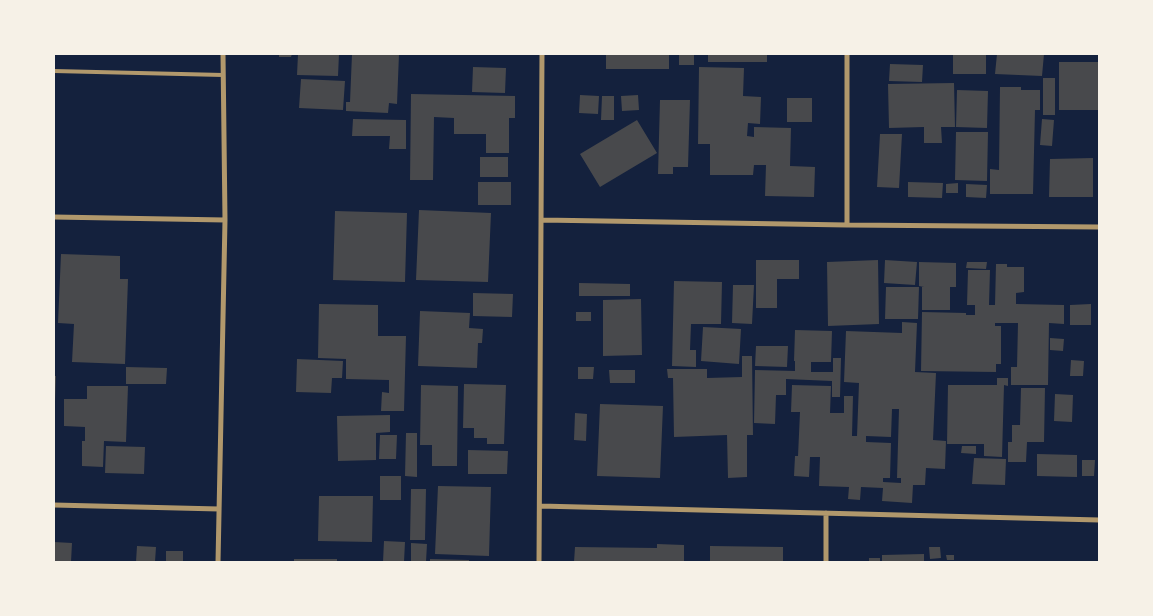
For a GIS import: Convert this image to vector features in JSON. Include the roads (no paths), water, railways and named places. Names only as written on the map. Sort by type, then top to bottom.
[{"type":"street","points":[[218,562],[225,220],[223,54]]},
{"type":"street","points":[[539,562],[542,54]]},
{"type":"street","points":[[846,225],[847,54]]},
{"type":"street","points":[[54,217],[225,220]]},
{"type":"street","points":[[542,220],[1099,227]]},
{"type":"street","points":[[54,505],[219,509]]},
{"type":"street","points":[[540,506],[1099,520]]},
{"type":"street","points":[[826,513],[826,562]]},
{"type":"lane","points":[[54,71],[223,75]]}]
